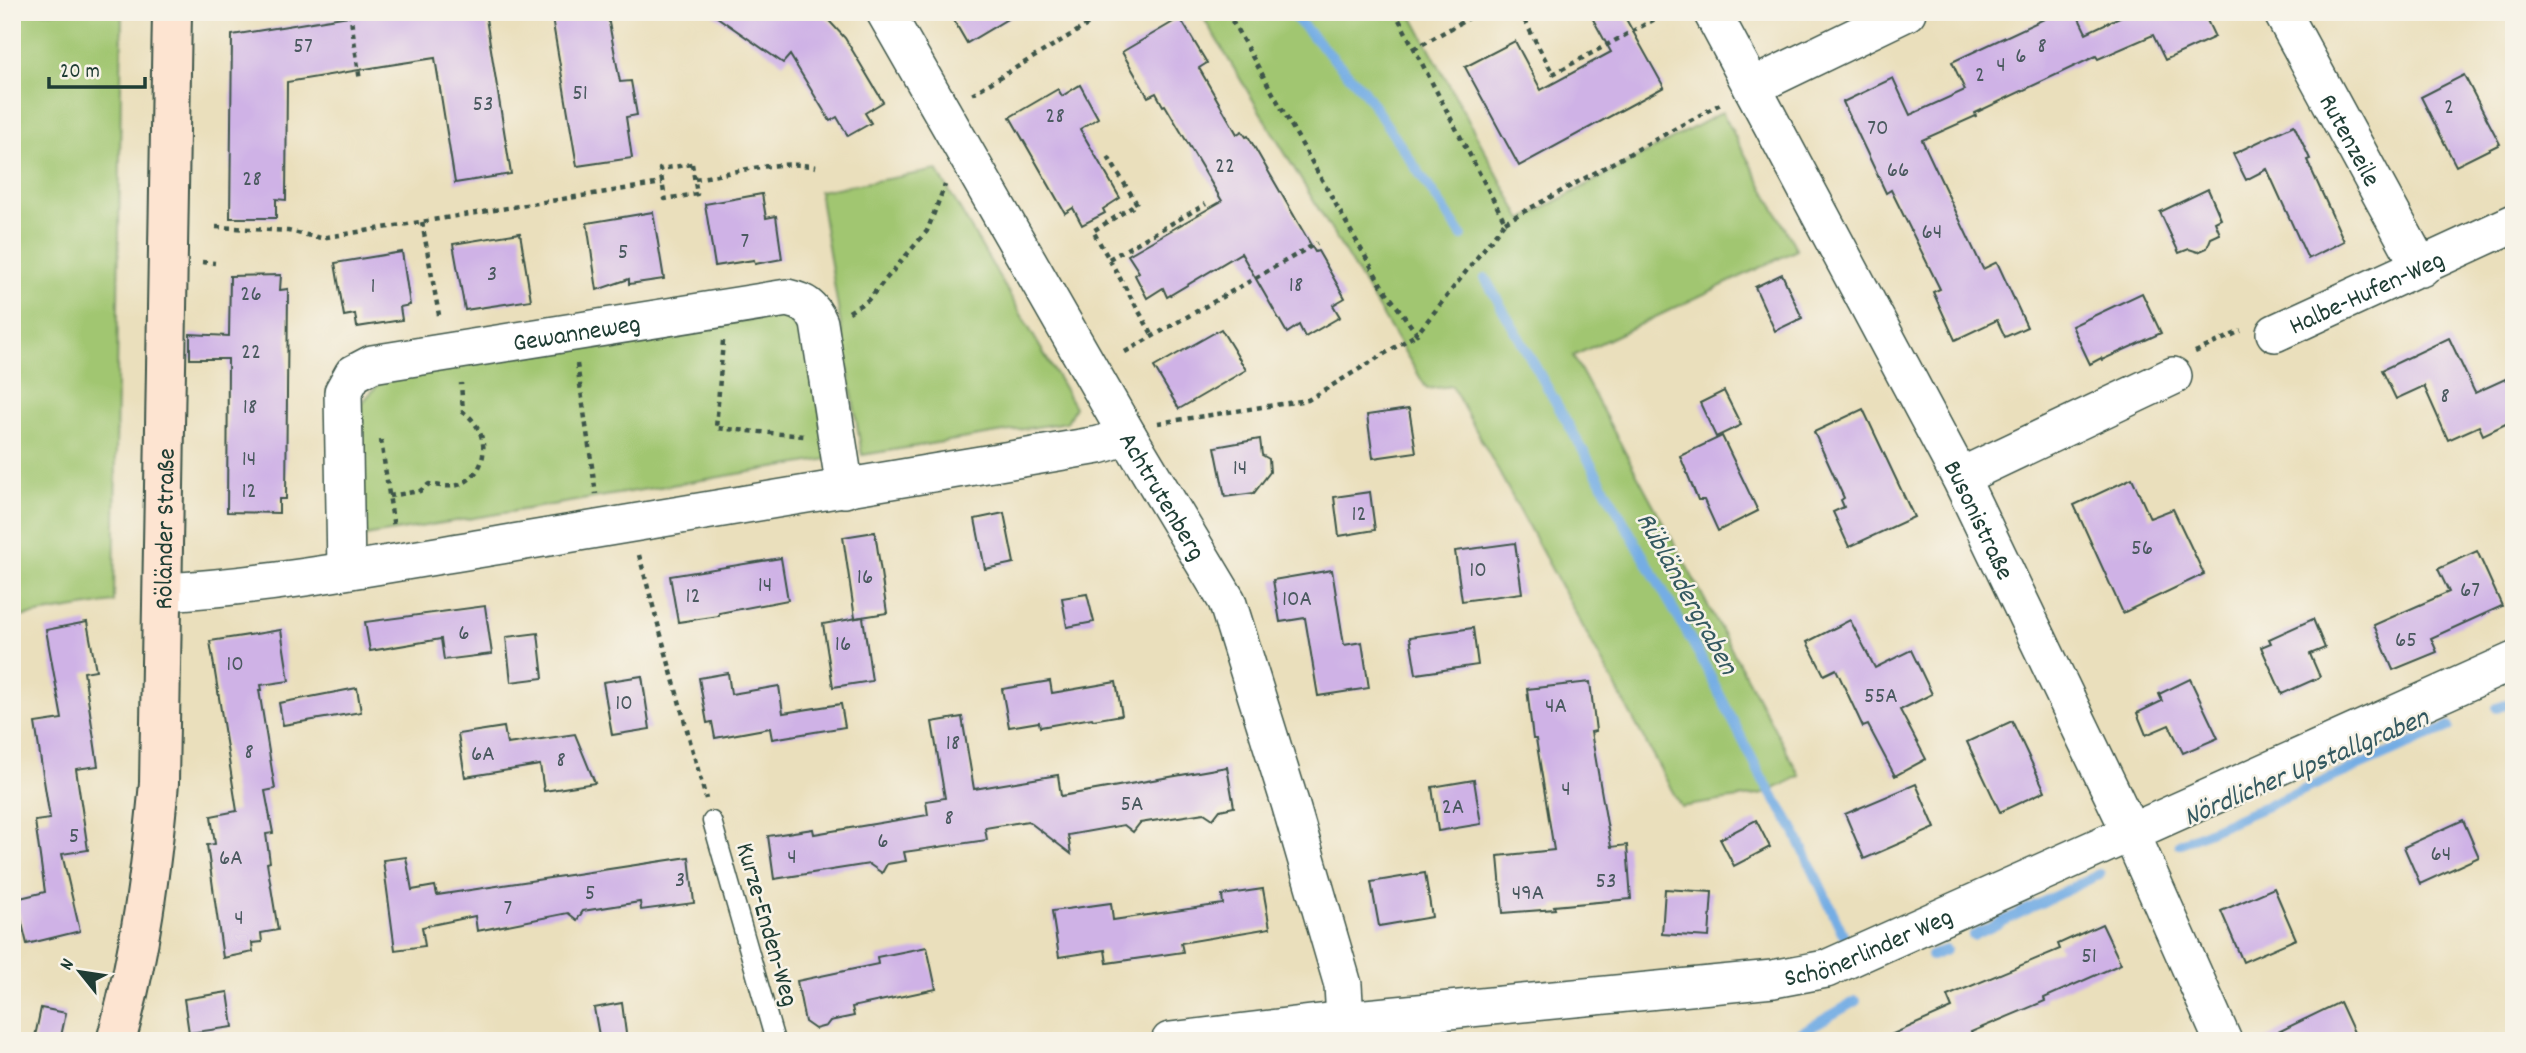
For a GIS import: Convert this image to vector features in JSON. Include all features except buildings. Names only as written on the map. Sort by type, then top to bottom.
[{"type":"street","name":"Röländer Straße","points":[[116,1041],[140,945],[152,867],[159,783],[172,12]]},
{"type":"street","name":"Achtrutenberg","points":[[885,12],[1128,436],[1227,601],[1343,985],[1345,1020]]},
{"type":"street","name":"Busonistraße","points":[[1712,12],[1737,95],[1960,477],[2130,831],[2223,1041]]},
{"type":"street","points":[[1737,95],[1907,12]]},
{"type":"street","name":"Rutenzeile","points":[[2282,12],[2421,268]]},
{"type":"street","name":"Halbe-Hufen-Weg","points":[[2275,333],[2514,223]]},
{"type":"street","name":"Gewanneweg","points":[[346,570],[343,392],[353,374],[372,363],[579,352],[787,298],[802,301],[810,307],[819,323]]},
{"type":"street","points":[[819,323],[845,489]]},
{"type":"street","points":[[1960,477],[2174,376]]},
{"type":"street","points":[[163,592],[346,570],[845,489],[1099,445],[1128,436]]},
{"type":"street","name":"Schönerlinder Weg","points":[[1170,1041],[1345,1020],[1773,979],[1825,969],[2514,661]]},
{"type":"lane","name":"Kurze-Enden-Weg","points":[[712,821],[775,1041]]},
{"type":"path","points":[[350,12],[360,81]]},
{"type":"path","points":[[974,93],[1109,12]]},
{"type":"path","points":[[1227,12],[1382,286],[1417,334]]},
{"type":"path","points":[[1395,12],[1505,222]]},
{"type":"path","points":[[1414,49],[1480,12]]},
{"type":"path","points":[[1520,12],[1553,74],[1668,12]]},
{"type":"path","points":[[1128,436],[1163,421],[1308,400],[1417,334],[1505,222],[1737,95]]},
{"type":"path","points":[[1108,157],[1137,204],[1093,231],[1153,336]]},
{"type":"path","points":[[692,164],[697,194],[665,199],[662,183],[660,169],[692,164]]},
{"type":"path","points":[[695,179],[779,166],[800,164],[816,167]]},
{"type":"path","points":[[819,323],[844,315],[867,300],[896,269],[927,231],[947,180]]},
{"type":"path","points":[[216,227],[288,231],[321,238],[662,183]]},
{"type":"path","points":[[1109,258],[1206,204]]},
{"type":"path","points":[[422,222],[439,314]]},
{"type":"path","points":[[1125,352],[1317,243]]},
{"type":"path","name":"Halbe-Hufen-Weg","points":[[2174,376],[2178,360],[2252,326],[2275,333]]},
{"type":"path","points":[[709,342],[723,340],[716,428],[808,436],[810,446]]},
{"type":"path","points":[[579,352],[598,502]]},
{"type":"path","points":[[449,384],[474,380]]},
{"type":"path","points":[[389,496],[419,491],[429,484],[461,484],[477,469],[484,448],[481,433],[473,418],[463,412],[461,382]]},
{"type":"path","points":[[380,434],[395,535]]},
{"type":"path","points":[[631,523],[712,821]]},
{"type":"green space","points":[[12,12],[122,12],[114,602],[12,618]]},
{"type":"green space","points":[[1200,12],[1410,12],[1522,220],[1722,112],[1797,250],[1573,356],[1800,776],[1764,794],[1681,807],[1452,386],[1427,389]]},
{"type":"green space","points":[[937,170],[1075,407],[1067,422],[862,455],[819,191]]},
{"type":"green space","points":[[781,315],[808,335],[828,459],[359,537],[360,405],[385,377]]},
{"type":"waterway","name":"Rübländergraben","points":[[1290,12],[1363,90],[1462,236]]},
{"type":"waterway","name":"Rübländergraben","points":[[1485,278],[1700,656],[1762,778],[1793,828],[1843,934]]},
{"type":"waterway","name":"Nördlicher Upstallgraben","points":[[2497,708],[2514,701]]},
{"type":"waterway","name":"Nördlicher Upstallgraben","points":[[2179,844],[2449,727]]},
{"type":"waterway","name":"Nördlicher Upstallgraben","points":[[1973,936],[2100,874]]},
{"type":"waterway","name":"Nördlicher Upstallgraben","points":[[1931,956],[1946,950]]},
{"type":"waterway","name":"Rübländergraben","points":[[1786,1041],[1856,1001]]}]
